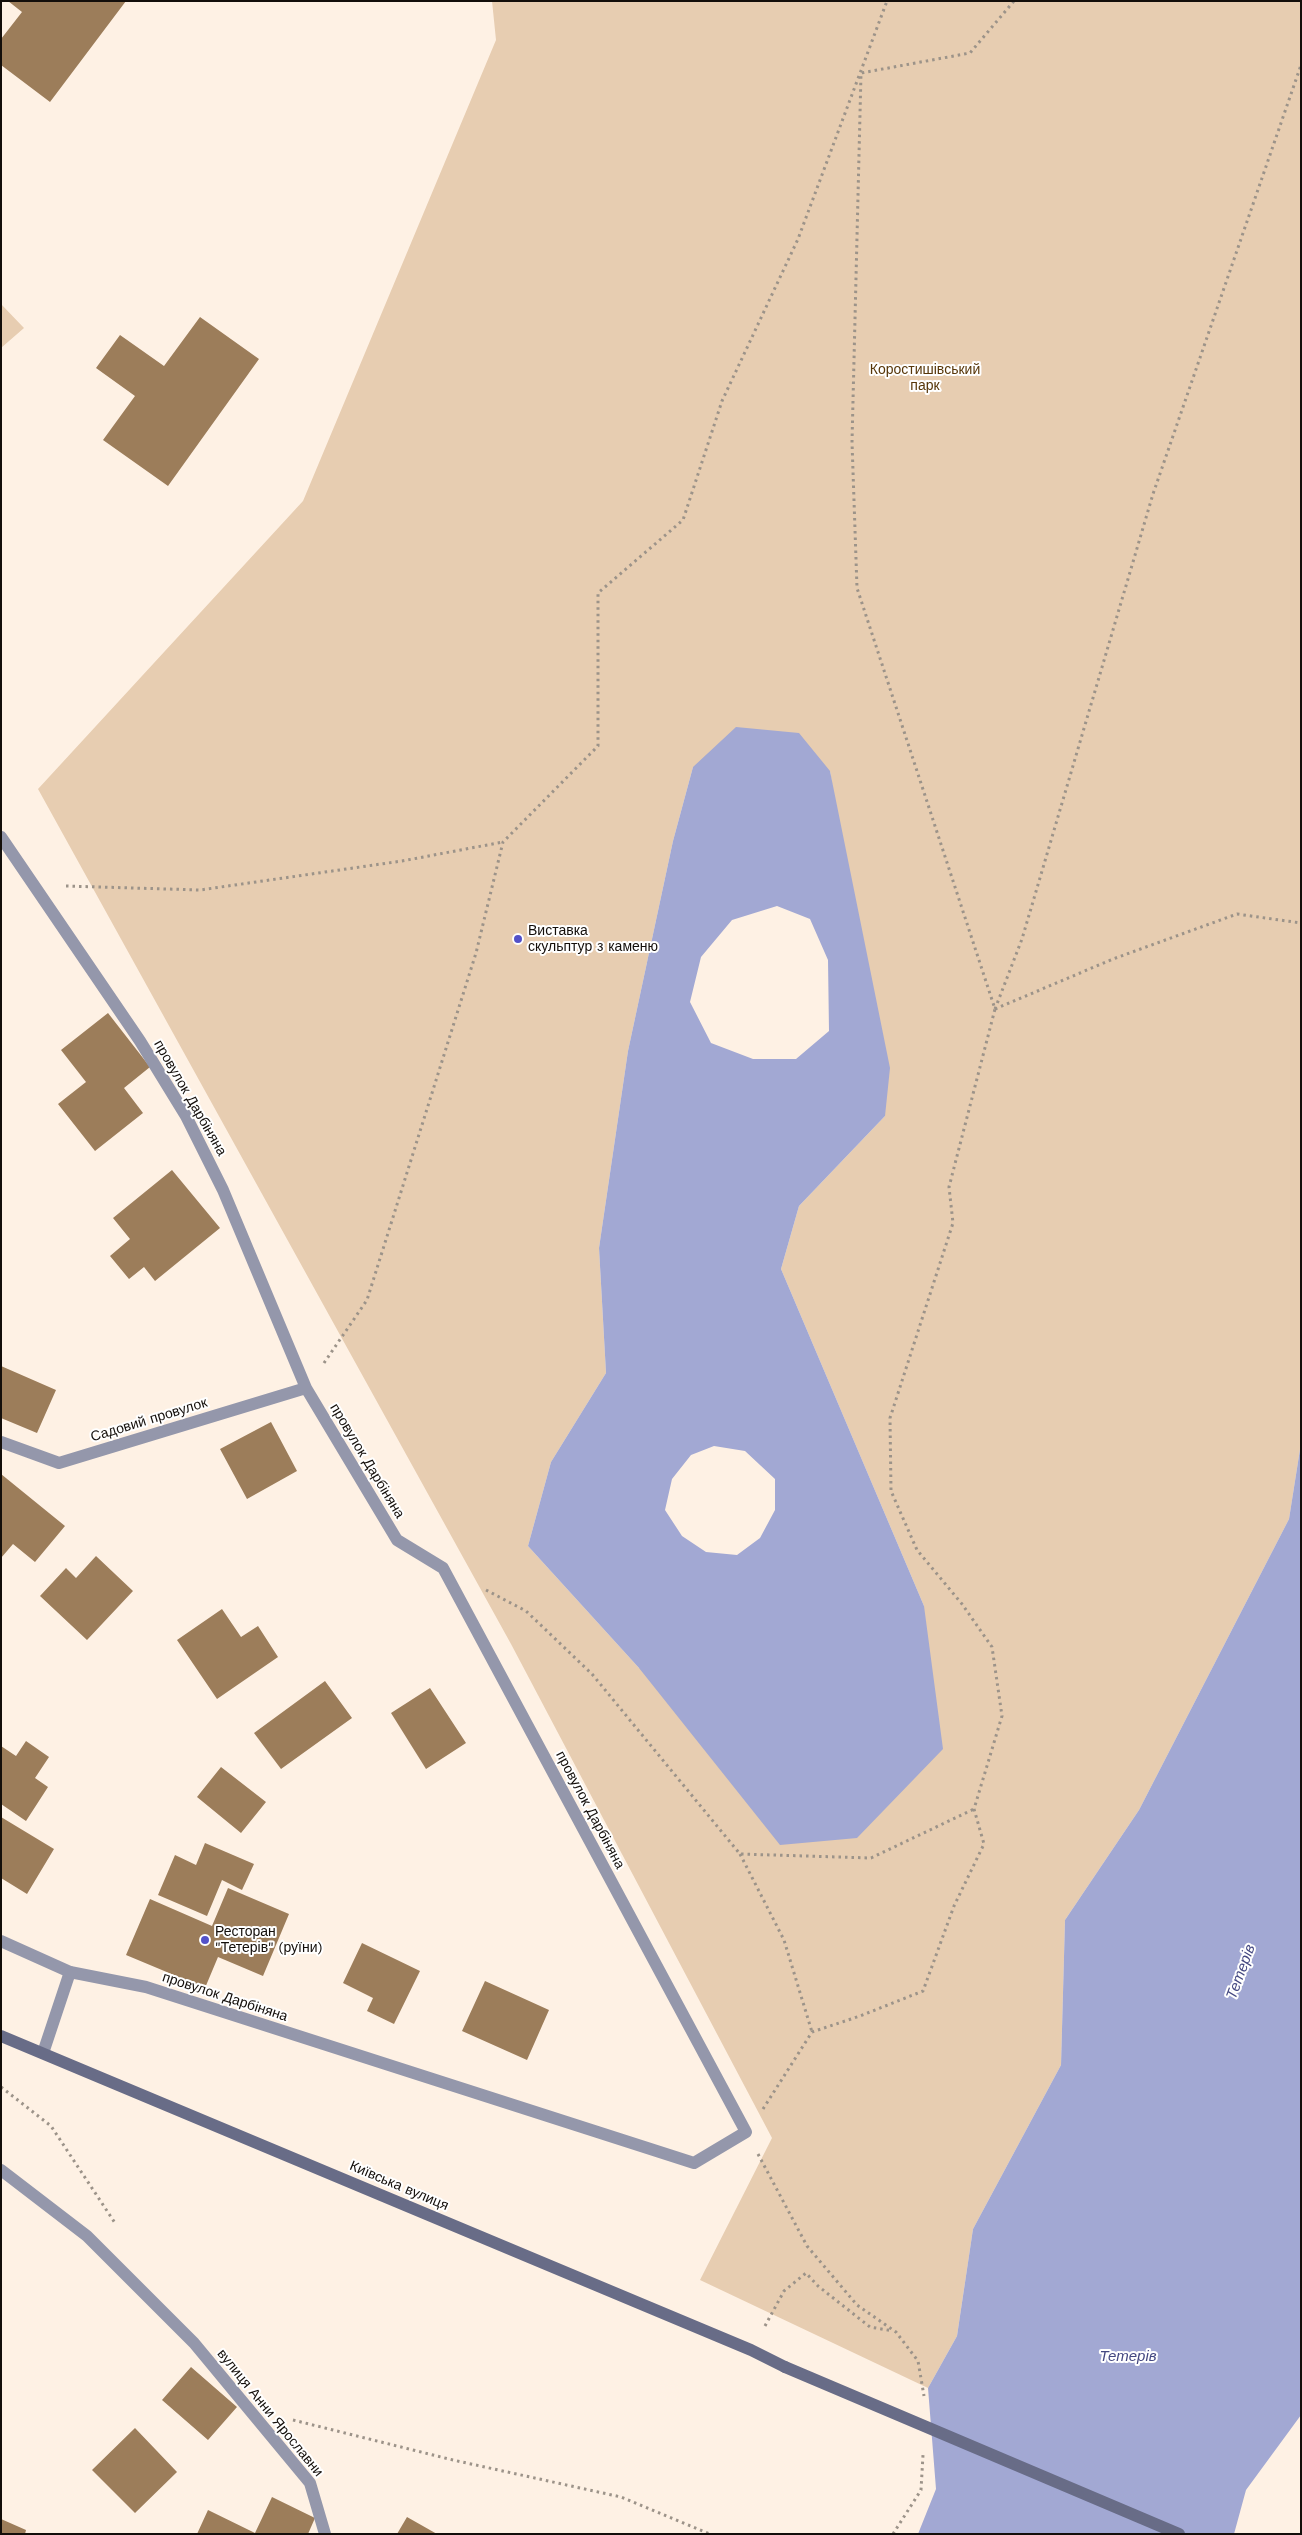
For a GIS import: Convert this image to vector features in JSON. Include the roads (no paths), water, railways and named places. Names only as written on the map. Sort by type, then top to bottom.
[{"type":"main road","name":"Київська вулиця","points":[[1,2036],[751,2350],[785,2367],[1179,2534]]},
{"type":"street","name":"провулок Дарбіняна","points":[[1,837],[140,1041],[186,1116],[223,1190],[306,1388],[396,1540],[443,1568],[746,2132],[694,2163],[146,1987],[70,1972],[1,1941]]},
{"type":"street","name":"Садовий провулок","points":[[1,1442],[59,1463],[306,1388]]},
{"type":"street","points":[[43,2053],[70,1972]]},
{"type":"street","name":"вулиця Анни Ярославни","points":[[1,2170],[87,2236],[194,2343],[310,2483],[325,2534]]},
{"type":"water","points":[[736,727],[799,733],[830,771],[890,1068],[885,1116],[799,1206],[781,1269],[924,1606],[943,1749],[857,1838],[780,1845],[639,1668],[528,1546],[551,1462],[606,1373],[599,1248],[628,1051],[673,841],[693,767]],"holes":[[[777,906],[810,919],[828,960],[829,1031],[796,1059],[753,1059],[711,1043],[690,1002],[701,957],[732,920]],[[714,1446],[745,1451],[775,1479],[775,1510],[760,1538],[737,1555],[706,1552],[682,1536],[665,1510],[672,1479],[691,1455]]]},
{"type":"water","name":"Тетерів","points":[[1301,1443],[1301,2415],[1246,2490],[1234,2534],[918,2534],[936,2489],[928,2388],[957,2336],[973,2229],[1061,2065],[1065,1920],[1139,1810],[1289,1519]]},
{"type":"place","name":"Виставка скульптур з каменю","points":[[518,939]]},
{"type":"place","name":"Ресторан \"Тетерів\" (руїни)","points":[[205,1940]]},
{"type":"park label","name":"Коростишівський парк","points":[[925,378]]}]
